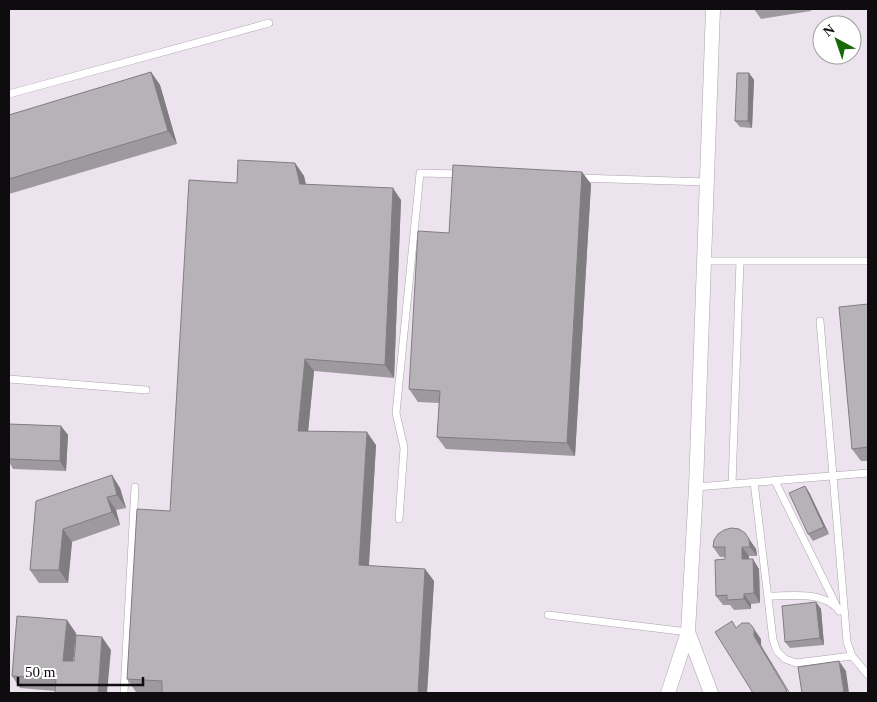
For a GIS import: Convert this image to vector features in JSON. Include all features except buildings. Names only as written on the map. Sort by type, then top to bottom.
[{"type":"street","points":[[668,693],[688,632],[696,487],[713,9]]},
{"type":"street","points":[[688,632],[711,693]]},
{"type":"lane","points":[[9,94],[269,23]]},
{"type":"lane","points":[[400,519],[404,448],[396,413],[420,173],[469,175]]},
{"type":"lane","points":[[568,178],[706,182]]},
{"type":"lane","points":[[732,484],[740,261]]},
{"type":"lane","points":[[703,262],[868,262]]},
{"type":"lane","points":[[820,321],[846,631],[852,656],[868,675]]},
{"type":"lane","points":[[9,379],[146,390]]},
{"type":"lane","points":[[696,487],[868,473]]},
{"type":"lane","points":[[775,481],[839,610],[846,631]]},
{"type":"lane","points":[[754,482],[773,640],[776,651],[785,659],[796,663],[852,656]]},
{"type":"lane","points":[[124,693],[134,487]]},
{"type":"lane","points":[[768,596],[817,597],[832,603],[839,610]]},
{"type":"lane","points":[[548,615],[688,632]]},
{"type":"shaded area","points":[[9,9],[868,9],[868,693],[9,693]]}]
